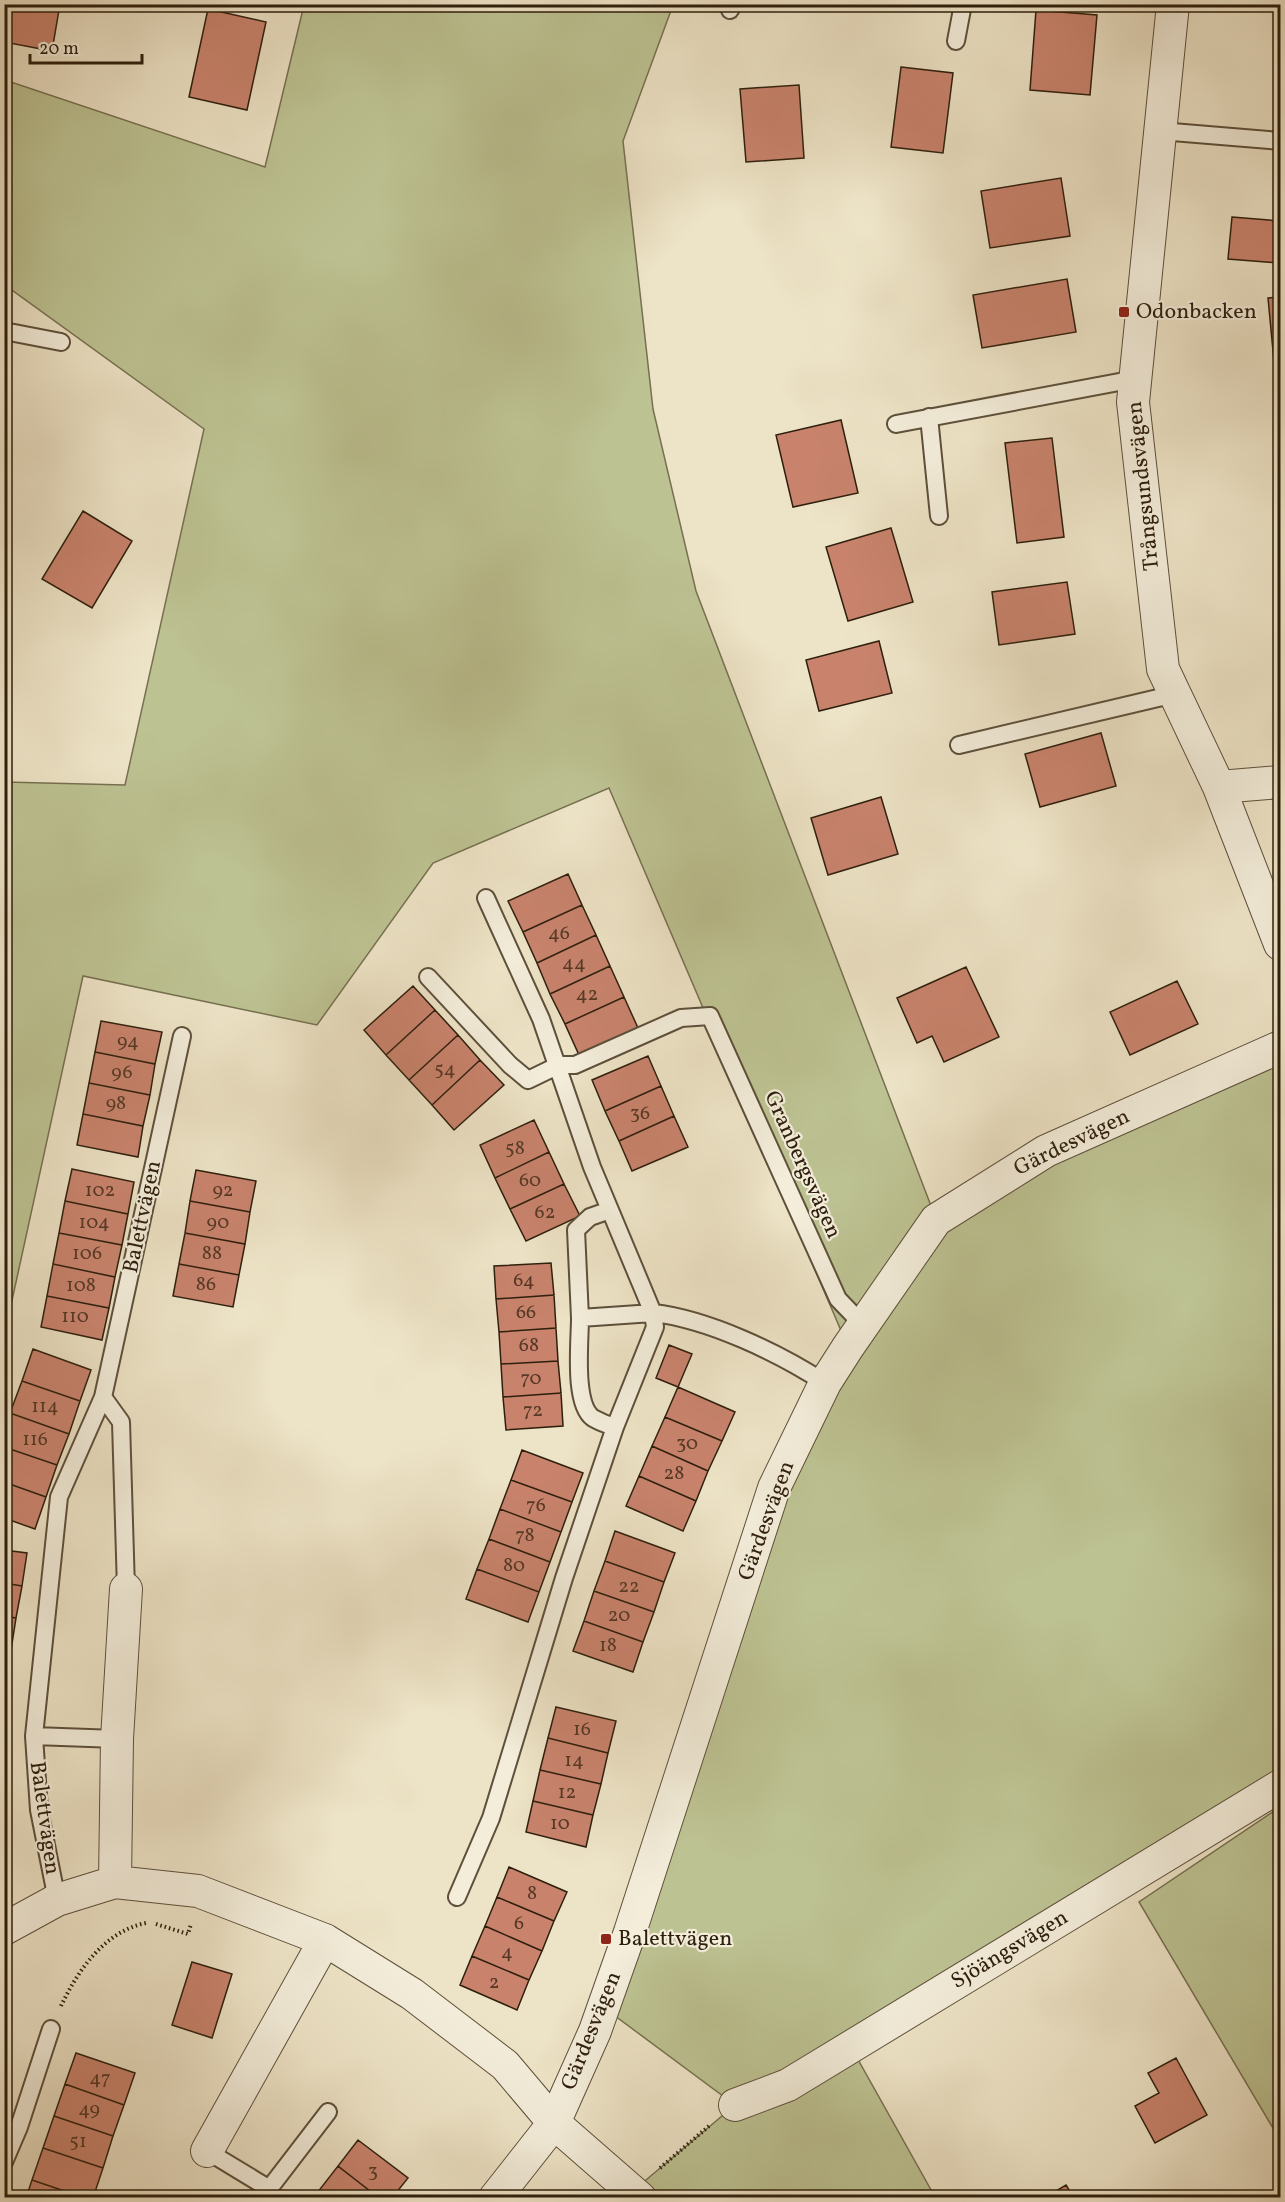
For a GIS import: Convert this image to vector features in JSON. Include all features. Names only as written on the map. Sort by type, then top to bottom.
[{"type":"street","name":"Trångsundsvägen","points":[[1173,4],[1133,402],[1163,669],[1219,787],[1281,945]]},
{"type":"street","points":[[1219,787],[1281,782]]},
{"type":"street","name":"Gärdesvägen","points":[[495,2198],[554,2123],[595,2031],[630,1932],[774,1488],[825,1383],[863,1325],[936,1220],[1046,1150],[1281,1047]]},
{"type":"street","points":[[115,1882],[117,1739],[126,1589]]},
{"type":"street","name":"Sjöängsvägen","points":[[735,2105],[788,2085],[1281,1786]]},
{"type":"street","name":"Balettvägen","points":[[4,1929],[57,1900],[115,1882],[198,1891],[326,1940],[412,1994],[505,2065],[554,2123],[637,2194]]},
{"type":"street","points":[[207,2151],[326,1940]]},
{"type":"lane","points":[[956,40],[963,4]]},
{"type":"lane","points":[[1160,131],[1281,141]]},
{"type":"lane","points":[[4,331],[60,342]]},
{"type":"lane","points":[[896,424],[1135,379]]},
{"type":"lane","points":[[929,417],[939,516]]},
{"type":"lane","points":[[959,745],[1176,694]]},
{"type":"lane","points":[[457,1897],[491,1818],[564,1578],[615,1427],[655,1327],[653,1313],[592,1167],[559,1065],[486,898]]},
{"type":"lane","points":[[428,977],[510,1065],[528,1080],[559,1065]]},
{"type":"lane","name":"Granbergsvägen","points":[[559,1065],[575,1065],[681,1018],[710,1016],[838,1299],[863,1325]]},
{"type":"lane","name":"Balettvägen","points":[[57,1900],[39,1810],[34,1736],[59,1497],[103,1397],[182,1036]]},
{"type":"lane","points":[[610,1210],[590,1217],[576,1230],[580,1389],[585,1408],[592,1418],[615,1427]]},
{"type":"lane","points":[[580,1318],[653,1313],[678,1315],[786,1358],[825,1383]]},
{"type":"lane","points":[[103,1397],[122,1422],[126,1589]]},
{"type":"lane","name":"Balettvägen","points":[[34,1736],[117,1739]]},
{"type":"lane","points":[[4,2162],[20,2127],[51,2029]]},
{"type":"lane","points":[[207,2151],[265,2193],[328,2112]]},
{"type":"path","points":[[71,1984],[95,1953],[117,1932],[151,1922],[188,1934]]},
{"type":"path","points":[[637,2194],[735,2105]]},
{"type":"green space","points":[[304,5],[673,5],[623,141],[653,409],[696,591],[936,1219],[1280,1047],[1280,1786],[851,2047],[935,2197],[640,2198],[634,2190],[735,2105],[603,2007],[774,1488],[848,1347],[609,788],[433,863],[317,1025],[83,976],[11,1305],[5,1321],[5,782],[125,785],[204,429],[5,285],[5,80],[265,167]]},
{"type":"green space","points":[[1280,1807],[1280,2140],[1139,1902]]},
{"type":"building","points":[[6,4],[60,4],[52,51],[4,42]]},
{"type":"building","points":[[208,9],[266,22],[247,110],[189,97]]},
{"type":"building","points":[[1036,10],[1097,15],[1090,95],[1030,90]]},
{"type":"building","points":[[901,67],[953,73],[943,153],[891,147]]},
{"type":"building","points":[[799,85],[804,158],[746,162],[740,89]]},
{"type":"building","points":[[1061,178],[1070,236],[990,248],[981,191]]},
{"type":"building","points":[[1232,217],[1280,221],[1278,263],[1228,259]]},
{"type":"building","points":[[1067,279],[1076,332],[982,348],[973,295]]},
{"type":"building","points":[[1280,297],[1280,382],[1276,383],[1268,298]]},
{"type":"building","points":[[841,420],[858,493],[793,507],[776,435]]},
{"type":"building","points":[[1052,438],[1064,537],[1017,543],[1005,443]]},
{"type":"building","points":[[83,511],[132,541],[92,608],[42,579]]},
{"type":"building","points":[[891,528],[913,602],[848,621],[826,547]]},
{"type":"building","points":[[1067,582],[1075,634],[999,645],[992,592]]},
{"type":"building","points":[[879,641],[892,693],[819,711],[806,660]]},
{"type":"building","points":[[1101,733],[1116,786],[1040,807],[1025,754]]},
{"type":"building","points":[[881,797],[898,854],[828,875],[811,818]]},
{"type":"building","points":[[568,874],[582,905],[523,932],[508,901]]},
{"type":"building","points":[[582,905],[596,935],[537,963],[523,932]]},
{"type":"building","points":[[596,935],[610,966],[550,994],[537,963]]},
{"type":"building","points":[[610,966],[624,997],[565,1024],[550,994]]},
{"type":"building","points":[[966,967],[999,1037],[944,1062],[932,1036],[917,1043],[897,998]]},
{"type":"building","points":[[1177,981],[1198,1024],[1130,1055],[1110,1012]]},
{"type":"building","points":[[413,986],[435,1010],[386,1055],[364,1030]]},
{"type":"building","points":[[624,997],[638,1028],[579,1055],[565,1024]]},
{"type":"building","points":[[435,1010],[458,1035],[409,1080],[386,1055]]},
{"type":"building","points":[[101,1021],[162,1032],[155,1064],[95,1052]]},
{"type":"building","points":[[458,1035],[480,1060],[432,1105],[409,1080]]},
{"type":"building","points":[[95,1052],[155,1064],[150,1095],[89,1083]]},
{"type":"building","points":[[648,1056],[661,1086],[605,1111],[592,1080]]},
{"type":"building","points":[[480,1060],[504,1085],[454,1130],[432,1105]]},
{"type":"building","points":[[89,1083],[150,1095],[143,1126],[83,1114]]},
{"type":"building","points":[[661,1086],[674,1116],[619,1141],[605,1111]]},
{"type":"building","points":[[83,1114],[143,1126],[138,1157],[77,1145]]},
{"type":"building","points":[[674,1116],[688,1147],[632,1171],[619,1141]]},
{"type":"building","points":[[534,1120],[549,1152],[495,1178],[480,1145]]},
{"type":"building","points":[[549,1152],[564,1184],[510,1209],[495,1178]]},
{"type":"building","points":[[72,1169],[134,1182],[128,1214],[65,1201]]},
{"type":"building","points":[[196,1170],[256,1181],[250,1212],[190,1201]]},
{"type":"building","points":[[564,1184],[580,1216],[526,1241],[510,1209]]},
{"type":"building","points":[[65,1201],[128,1214],[122,1245],[59,1233]]},
{"type":"building","points":[[190,1201],[250,1212],[245,1244],[185,1233]]},
{"type":"building","points":[[59,1233],[122,1245],[115,1277],[53,1264]]},
{"type":"building","points":[[185,1233],[245,1244],[239,1275],[179,1264]]},
{"type":"building","points":[[551,1263],[554,1295],[496,1299],[494,1266]]},
{"type":"building","points":[[53,1264],[115,1277],[109,1308],[47,1296]]},
{"type":"building","points":[[179,1264],[239,1275],[233,1307],[173,1296]]},
{"type":"building","points":[[554,1295],[556,1328],[499,1332],[496,1299]]},
{"type":"building","points":[[47,1296],[109,1308],[102,1340],[41,1327]]},
{"type":"building","points":[[556,1328],[558,1361],[501,1364],[499,1332]]},
{"type":"building","points":[[669,1345],[692,1354],[678,1387],[656,1378]]},
{"type":"building","points":[[33,1349],[91,1370],[80,1401],[22,1381]]},
{"type":"building","points":[[558,1361],[561,1393],[503,1397],[501,1364]]},
{"type":"building","points":[[22,1381],[80,1401],[69,1434],[10,1413]]},
{"type":"building","points":[[678,1387],[735,1412],[722,1441],[665,1417]]},
{"type":"building","points":[[561,1393],[563,1426],[506,1430],[503,1397]]},
{"type":"building","points":[[10,1413],[69,1434],[57,1465],[4,1447],[4,1429]]},
{"type":"building","points":[[665,1417],[722,1441],[708,1471],[652,1446]]},
{"type":"building","points":[[652,1446],[708,1471],[696,1501],[639,1476]]},
{"type":"building","points":[[4,1447],[57,1465],[46,1497],[4,1482]]},
{"type":"building","points":[[522,1450],[583,1473],[572,1502],[511,1480]]},
{"type":"building","points":[[639,1476],[696,1501],[683,1531],[626,1506]]},
{"type":"building","points":[[511,1480],[572,1502],[561,1532],[500,1509]]},
{"type":"building","points":[[4,1482],[46,1497],[35,1529],[4,1518]]},
{"type":"building","points":[[500,1509],[561,1532],[550,1562],[489,1539]]},
{"type":"building","points":[[615,1531],[675,1553],[664,1582],[605,1561]]},
{"type":"building","points":[[489,1539],[550,1562],[539,1592],[477,1569]]},
{"type":"building","points":[[4,1550],[27,1553],[22,1586],[4,1583]]},
{"type":"building","points":[[605,1561],[664,1582],[654,1612],[594,1591]]},
{"type":"building","points":[[477,1569],[539,1592],[528,1622],[466,1599]]},
{"type":"building","points":[[4,1583],[22,1586],[16,1618],[4,1616]]},
{"type":"building","points":[[594,1591],[654,1612],[643,1642],[584,1621]]},
{"type":"building","points":[[4,1616],[16,1618],[11,1650],[4,1649]]},
{"type":"building","points":[[584,1621],[643,1642],[633,1672],[573,1651]]},
{"type":"building","points":[[4,1649],[11,1650],[6,1683],[4,1682]]},
{"type":"building","points":[[556,1707],[616,1721],[608,1753],[548,1738]]},
{"type":"building","points":[[548,1738],[608,1753],[601,1784],[540,1770]]},
{"type":"building","points":[[540,1770],[601,1784],[593,1815],[533,1801]]},
{"type":"building","points":[[533,1801],[593,1815],[586,1847],[526,1832]]},
{"type":"building","points":[[4,1812],[7,1812],[8,1837],[4,1837]]},
{"type":"building","points":[[509,1867],[567,1892],[554,1921],[497,1897]]},
{"type":"building","points":[[497,1897],[554,1921],[542,1951],[485,1926]]},
{"type":"building","points":[[485,1926],[542,1951],[529,1980],[472,1956]]},
{"type":"building","points":[[472,1956],[529,1980],[517,2010],[460,1985]]},
{"type":"building","points":[[192,1962],[232,1974],[212,2038],[172,2025]]},
{"type":"building","points":[[76,2053],[135,2073],[124,2105],[65,2084]]},
{"type":"building","points":[[1176,2058],[1207,2115],[1155,2143],[1135,2106],[1159,2093],[1148,2073]]},
{"type":"building","points":[[65,2084],[124,2105],[113,2136],[54,2116]]},
{"type":"building","points":[[54,2116],[113,2136],[103,2168],[43,2148]]},
{"type":"building","points":[[358,2140],[408,2178],[392,2198],[379,2198],[338,2166]]},
{"type":"building","points":[[43,2148],[103,2168],[93,2198],[85,2198],[32,2180]]},
{"type":"building","points":[[338,2166],[379,2198],[324,2198],[317,2193]]},
{"type":"building","points":[[32,2180],[85,2198],[26,2198]]},
{"type":"building","points":[[1066,2185],[1074,2198],[1044,2198]]},
{"type":"place","name":"Odonbacken","points":[[1124,312]]},
{"type":"place","name":"Balettvägen","points":[[606,1939]]}]
